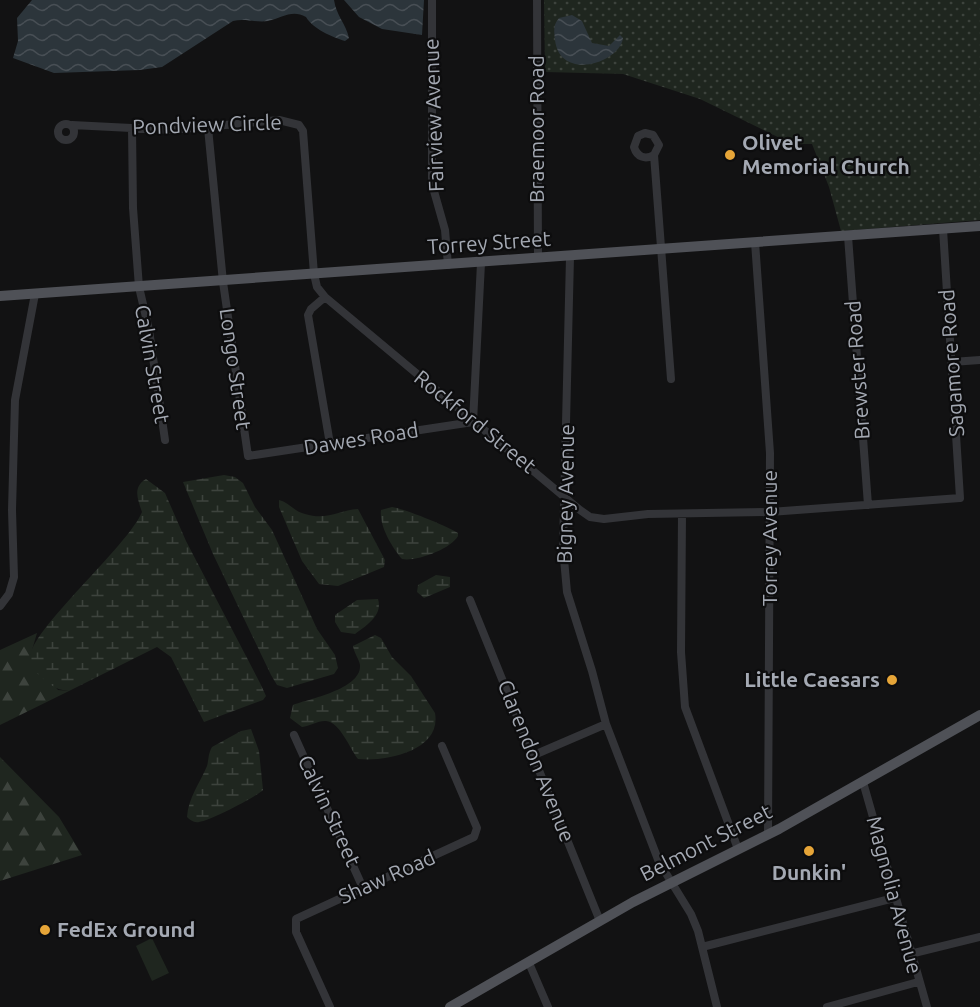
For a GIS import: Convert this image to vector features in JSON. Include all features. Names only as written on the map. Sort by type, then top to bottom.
[{"type":"main road","name":"Torrey Street","points":[[0,296],[223,282],[980,226]]},
{"type":"main road","name":"Belmont Street","points":[[450,1007],[600,921],[672,882],[768,835],[980,715]]},
{"type":"street","name":"Fairview Avenue","points":[[432,0],[432,184],[445,230],[448,265]]},
{"type":"street","name":"Braemoor Road","points":[[537,0],[538,258]]},
{"type":"street","name":"Pondview Circle","points":[[72,125],[171,130],[279,120],[301,127],[314,274]]},
{"type":"street","name":"Calvin Street","points":[[132,128],[133,208],[139,287],[149,330],[165,440]]},
{"type":"street","name":"Longo Street","points":[[208,128],[223,282],[248,456]]},
{"type":"street","points":[[654,155],[671,379]]},
{"type":"street","name":"Sagamore Road","points":[[943,229],[960,498]]},
{"type":"street","name":"Brewster Road","points":[[848,236],[868,505]]},
{"type":"street","name":"Torrey Avenue","points":[[755,242],[770,441],[768,835]]},
{"type":"street","name":"Bigney Avenue","points":[[570,257],[563,548],[566,587],[606,724],[659,862],[691,914],[717,1007]]},
{"type":"street","points":[[473,422],[481,262]]},
{"type":"street","name":"Rockford Street","points":[[314,274],[317,287],[325,297],[473,422],[583,512],[596,519],[770,512],[960,498]]},
{"type":"street","points":[[0,606],[9,594],[14,577],[12,510],[15,400],[35,294]]},
{"type":"street","points":[[325,297],[311,309],[308,315],[330,444]]},
{"type":"street","points":[[952,362],[980,360]]},
{"type":"street","name":"Dawes Road","points":[[248,456],[473,422]]},
{"type":"street","points":[[682,514],[681,665],[685,707],[738,849]]},
{"type":"street","name":"Clarendon Avenue","points":[[470,600],[600,921]]},
{"type":"street","points":[[534,755],[606,724]]},
{"type":"street","name":"Calvin Street","points":[[294,735],[363,888]]},
{"type":"street","name":"Shaw Road","points":[[330,1007],[296,932],[296,920],[468,841],[477,833],[442,746]]},
{"type":"street","name":"Magnolia Avenue","points":[[863,782],[894,898],[927,1007]]},
{"type":"street","points":[[702,947],[894,898]]},
{"type":"street","points":[[910,954],[980,937]]},
{"type":"street","points":[[529,963],[549,1007]]},
{"type":"street","points":[[828,1007],[918,982]]},
{"type":"green space","points":[[544,0],[980,0],[980,220],[841,231],[829,187],[812,144],[792,144],[700,99],[623,74],[545,72]]},
{"type":"green space","points":[[224,475],[235,477],[243,483],[255,507],[272,530],[317,629],[335,655],[338,668],[334,674],[287,688],[277,685],[271,675],[213,554],[183,482]]},
{"type":"green space","points":[[146,479],[165,493],[186,541],[260,683],[266,696],[263,700],[204,722],[171,657],[157,647],[69,691],[53,686],[33,668],[30,658],[34,645],[45,629],[133,527],[142,512],[138,490]]},
{"type":"green space","points":[[279,500],[301,513],[313,516],[326,516],[358,509],[385,560],[384,567],[338,586],[319,584],[302,561],[279,507]]},
{"type":"green space","points":[[392,507],[436,522],[458,533],[458,536],[441,550],[416,558],[402,559],[390,542],[382,523],[381,510]]},
{"type":"green space","points":[[436,575],[450,577],[450,587],[424,598],[417,592],[418,585]]},
{"type":"green space","points":[[378,599],[378,610],[369,623],[355,634],[341,632],[335,622],[335,615],[357,600]]},
{"type":"green space","points":[[37,633],[30,657],[58,690],[69,691],[0,725],[0,650]]},
{"type":"green space","points":[[375,635],[381,638],[392,657],[411,676],[435,713],[435,726],[430,737],[409,751],[396,756],[358,759],[336,726],[323,721],[302,727],[290,718],[293,705],[333,692],[353,681],[360,665],[353,646]]},
{"type":"green space","points":[[251,729],[259,751],[263,790],[213,818],[199,822],[191,820],[187,817],[190,803],[207,766],[212,747],[241,731]]},
{"type":"green space","points":[[0,757],[59,817],[82,855],[0,881]]},
{"type":"green space","points":[[152,938],[169,973],[152,981],[136,946]]},
{"type":"water","points":[[32,0],[334,0],[349,38],[345,41],[329,35],[318,29],[306,17],[296,14],[268,21],[237,20],[162,67],[54,73],[13,58],[18,41],[17,18]]},
{"type":"water","points":[[344,0],[424,0],[422,35],[382,29],[359,17]]},
{"type":"water","points":[[572,15],[582,21],[592,43],[609,46],[620,35],[623,38],[619,47],[612,55],[590,64],[567,61],[559,53],[554,28],[559,18]]},
{"type":"place","name":"Olivet Memorial Church","points":[[730,155]]},
{"type":"place","name":"Little Caesars","points":[[892,680]]},
{"type":"place","name":"Dunkin'","points":[[809,851]]},
{"type":"place","name":"FedEx Ground","points":[[45,930]]}]
